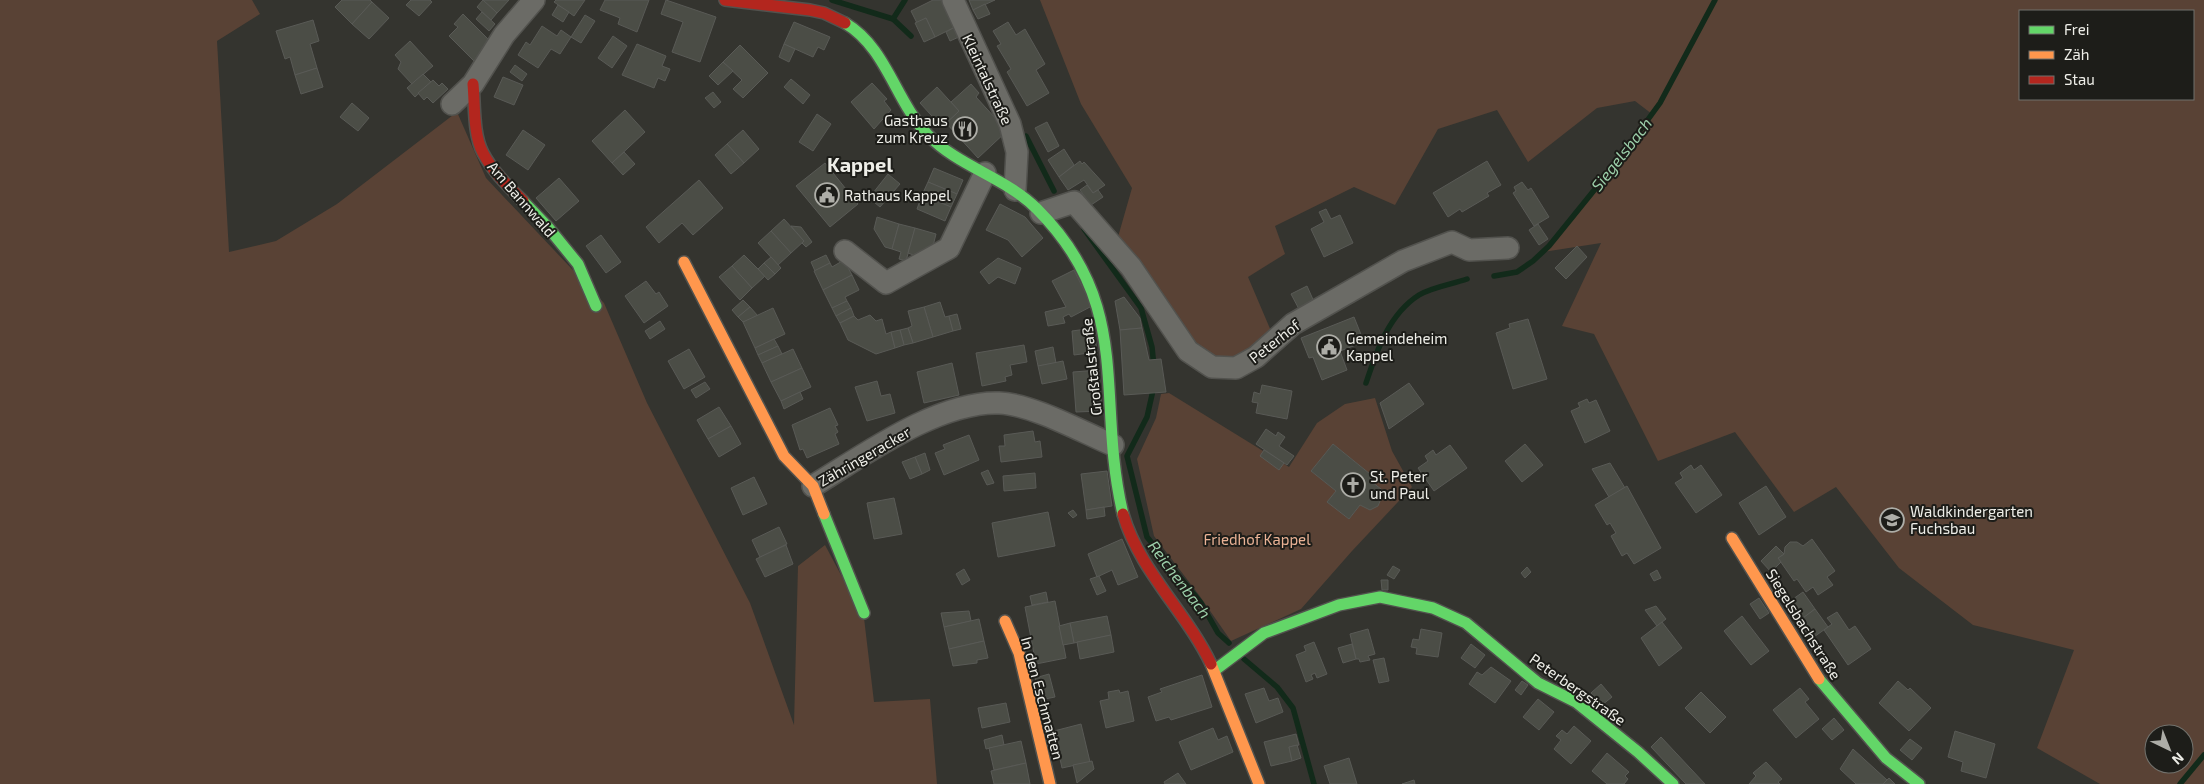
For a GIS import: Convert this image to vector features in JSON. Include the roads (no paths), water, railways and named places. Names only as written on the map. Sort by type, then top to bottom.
[{"type":"street","points":[[452,104],[473,84],[504,35],[534,0]]},
{"type":"street","name":"Großtalstraße","points":[[725,0],[808,10],[835,17],[858,30],[878,53],[907,108],[923,131],[943,148],[1015,190],[1053,209],[1089,281],[1099,308],[1107,353],[1113,445],[1127,526],[1150,569],[1179,610],[1215,670],[1259,784]]},
{"type":"street","name":"Kleintalstraße","points":[[953,0],[1010,124],[1016,152],[1015,190]]},
{"type":"street","name":"Am Bannwald","points":[[473,84],[476,126],[482,152],[500,178],[547,226],[578,264],[596,306]]},
{"type":"street","points":[[845,251],[886,283],[949,248],[986,173]]},
{"type":"street","name":"Peterhof","points":[[1053,209],[1074,202],[1131,266],[1188,351],[1212,367],[1236,368],[1256,357],[1293,324],[1403,261],[1452,242],[1470,250],[1508,248]]},
{"type":"street","name":"Zähringeracker","points":[[684,262],[784,456],[813,486],[864,613]]},
{"type":"street","name":"Zähringeracker","points":[[813,486],[894,436],[962,406],[1000,403],[1019,406],[1113,445]]},
{"type":"street","name":"Siegelsbachstraße","points":[[1732,538],[1818,678],[1886,758],[1919,784]]},
{"type":"street","name":"Peterbergstraße","points":[[1215,670],[1264,633],[1339,605],[1380,597],[1433,608],[1466,624],[1538,683],[1576,702],[1638,752],[1673,784]]},
{"type":"street","name":"In den Eschmatten","points":[[1005,620],[1019,654],[1050,784]]},
{"type":"waterway","name":"Reichenbach","points":[[832,0],[893,19],[911,36]]},
{"type":"waterway","points":[[893,19],[905,0]]},
{"type":"waterway","name":"Siegelsbach","points":[[1494,276],[1517,272],[1533,261],[1549,246],[1617,162],[1660,103],[1715,0]]},
{"type":"waterway","name":"Reichenbach","points":[[1026,136],[1054,191]]},
{"type":"waterway","name":"Reichenbach","points":[[1084,229],[1141,308],[1152,347],[1154,367]]},
{"type":"waterway","name":"Siegelsbach","points":[[1366,383],[1385,334],[1400,312],[1419,295],[1467,279]]},
{"type":"waterway","name":"Reichenbach","points":[[1154,386],[1147,417],[1127,456],[1147,537],[1201,603],[1218,633],[1229,643]]},
{"type":"waterway","name":"Reichenbach","points":[[1244,659],[1277,687],[1293,708],[1314,784]]},
{"type":"waterway","points":[[2180,784],[2204,755]]},
{"type":"place","name":"Gasthaus zum Kreuz","points":[[965,129]]},
{"type":"place","name":"Rathaus Kappel","points":[[827,195]]},
{"type":"place","name":"Gemeindeheim Kappel","points":[[1329,347]]},
{"type":"place","name":"St. Peter und Paul","points":[[1353,485]]},
{"type":"place","name":"Waldkindergarten Fuchsbau","points":[[1892,520]]},
{"type":"district","name":"Kappel","points":[[860,164]]},
{"type":"park label","name":"Friedhof Kappel","points":[[1257,539]]}]
